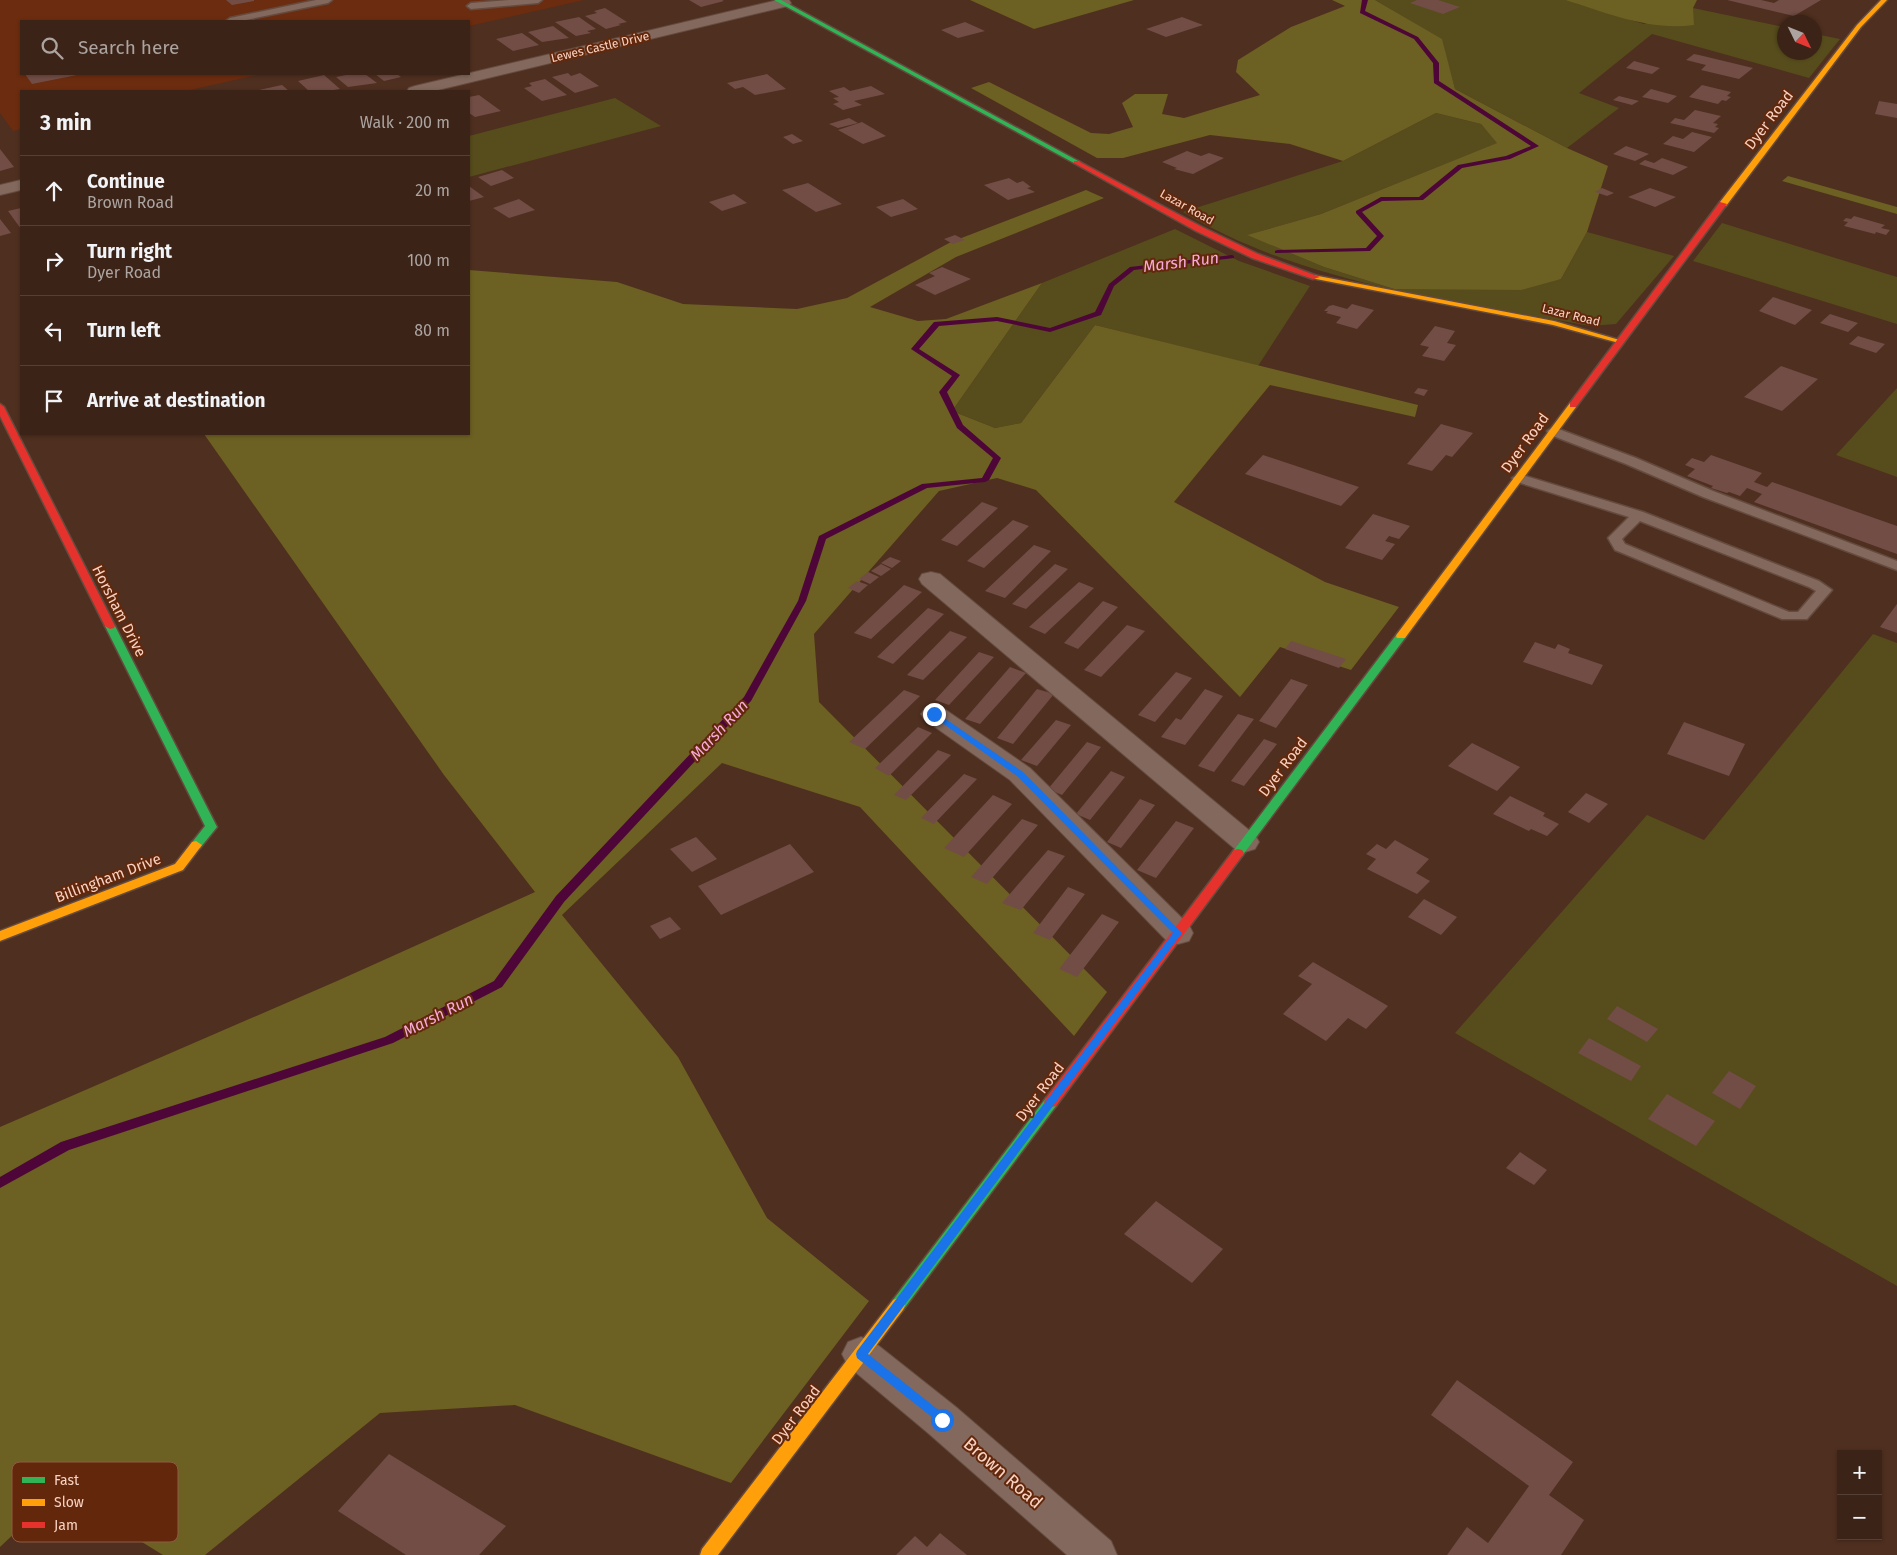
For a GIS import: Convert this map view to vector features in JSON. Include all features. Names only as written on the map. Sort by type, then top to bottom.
[{"type":"street","name":"Dyer Road","points":[[708,1555],[1520,478],[1552,431],[1619,341],[1859,26],[1884,0]]},
{"type":"street","name":"Lazar Road","points":[[781,2],[1199,229],[1255,256],[1326,280],[1554,323],[1619,341]]},
{"type":"street","name":"Lewes Castle Drive","points":[[420,90],[781,2]]},
{"type":"street","points":[[0,190],[20,185]]},
{"type":"street","name":"Horsham Drive","points":[[0,407],[212,827]]},
{"type":"street","points":[[931,579],[1245,842]]},
{"type":"street","points":[[934,714],[1020,774],[1178,933]]},
{"type":"street","name":"Billingham Drive","points":[[0,936],[179,866],[212,827]]},
{"type":"street","name":"Brown Road","points":[[861,1354],[942,1420],[1097,1555]]},
{"type":"lane","points":[[235,20],[328,0]]},
{"type":"lane","points":[[471,6],[538,0]]},
{"type":"lane","points":[[1552,431],[1631,461],[1708,494],[1897,566]]},
{"type":"lane","points":[[1520,478],[1638,515],[1825,590],[1802,616],[1787,616],[1620,547],[1615,538],[1638,515]]},
{"type":"shaded area","points":[[0,0],[584,0],[470,26],[470,20],[20,20],[20,75],[258,75],[190,90],[20,90],[20,129],[13,131],[0,113]]},
{"type":"shaded area","points":[[970,0],[1134,0],[1034,29]]},
{"type":"shaded area","points":[[1332,0],[1375,0],[1442,39],[1455,89],[1567,148],[1608,166],[1587,232],[1561,279],[1521,290],[1394,289],[1324,267],[1247,235],[1321,214],[1497,143],[1481,124],[1436,113],[1343,161],[1290,144],[1210,135],[1123,158],[1097,158],[971,88],[989,82],[1091,133],[1109,134],[1133,127],[1122,103],[1135,94],[1168,94],[1162,114],[1184,118],[1260,95],[1236,72],[1238,60],[1291,27],[1345,6]]},
{"type":"shaded area","points":[[1375,0],[1565,0],[1644,24],[1693,8],[1777,26],[1777,60],[1822,60],[1822,35],[1840,39],[1809,78],[1652,34],[1579,93],[1619,108],[1567,148],[1455,89],[1441,39]]},
{"type":"shaded area","points":[[1565,0],[1697,0],[1693,8],[1694,25],[1677,26],[1628,20]]},
{"type":"shaded area","points":[[615,98],[661,126],[470,177],[470,136]]},
{"type":"shaded area","points":[[1436,113],[1481,124],[1498,143],[1321,214],[1248,235],[1324,267],[1394,289],[1561,279],[1587,232],[1674,256],[1616,324],[1590,326],[1433,298],[1380,287],[1329,273],[1279,257],[1230,237],[1183,212],[1343,161]]},
{"type":"shaded area","points":[[1788,176],[1897,207],[1897,214],[1782,181]]},
{"type":"shaded area","points":[[1086,190],[1104,198],[956,257],[870,307],[918,321],[946,319],[1042,283],[952,411],[995,428],[1021,423],[1095,325],[1418,405],[1415,417],[1270,385],[1174,502],[1325,582],[1399,607],[1351,670],[1280,647],[1240,697],[1036,490],[997,478],[939,491],[814,634],[819,702],[1107,992],[1074,1036],[860,807],[722,763],[562,915],[678,1057],[767,1218],[869,1301],[731,1483],[515,1405],[380,1413],[205,1555],[163,1555],[142,1542],[178,1542],[178,1462],[12,1462],[12,1536],[0,1547],[0,1127],[337,981],[535,892],[444,775],[205,435],[470,435],[470,270],[617,282],[683,304],[797,309],[847,298],[951,242]]},
{"type":"shaded area","points":[[1722,223],[1897,277],[1897,324],[1693,261]]},
{"type":"shaded area","points":[[1175,229],[1239,261],[1310,286],[1258,366],[1095,325],[1021,423],[995,428],[952,411],[1042,283]]},
{"type":"shaded area","points":[[1897,388],[1897,477],[1836,455]]},
{"type":"shaded area","points":[[1873,634],[1897,643],[1897,1286],[1455,1033],[1647,815],[1704,840]]},
{"type":"building","points":[[226,0],[254,0],[254,1],[232,5]]},
{"type":"building","points":[[689,0],[722,0],[724,1],[701,7]]},
{"type":"building","points":[[1417,0],[1438,0],[1460,7],[1443,14],[1410,3]]},
{"type":"building","points":[[1727,0],[1761,0],[1774,3],[1779,0],[1821,0],[1796,15]]},
{"type":"building","points":[[605,8],[627,22],[606,29],[585,16],[597,13],[594,11]]},
{"type":"building","points":[[579,17],[596,29],[587,31],[591,33],[576,36],[555,22]]},
{"type":"building","points":[[1182,17],[1203,25],[1166,37],[1146,29]]},
{"type":"building","points":[[965,22],[985,31],[958,38],[941,30]]},
{"type":"building","points":[[553,26],[569,38],[542,42],[528,32]]},
{"type":"building","points":[[522,33],[539,45],[513,51],[496,39]]},
{"type":"building","points":[[1694,54],[1753,68],[1739,79],[1701,70],[1706,65],[1686,60]]},
{"type":"building","points":[[1634,61],[1660,68],[1652,74],[1626,68]]},
{"type":"building","points":[[568,73],[571,76],[580,73],[599,86],[575,93],[552,77]]},
{"type":"building","points":[[767,74],[786,89],[755,95],[743,87],[735,89],[727,83]]},
{"type":"building","points":[[26,75],[77,75],[32,84]]},
{"type":"building","points":[[324,75],[340,89],[308,90],[298,81]]},
{"type":"building","points":[[366,75],[377,83],[348,87],[336,77]]},
{"type":"building","points":[[376,75],[398,75],[401,77],[384,81]]},
{"type":"building","points":[[545,79],[567,95],[542,101],[524,88],[532,86],[529,83]]},
{"type":"building","points":[[282,85],[288,90],[259,90]]},
{"type":"building","points":[[1702,85],[1731,92],[1727,96],[1731,97],[1726,101],[1722,100],[1718,104],[1689,97]]},
{"type":"building","points":[[871,86],[885,94],[854,101],[862,105],[843,110],[833,104],[839,102],[833,98],[839,97],[829,91],[844,87],[850,91]]},
{"type":"building","points":[[1651,89],[1677,96],[1668,103],[1642,97]]},
{"type":"building","points":[[479,95],[501,111],[475,117],[470,114],[470,97]]},
{"type":"building","points":[[1619,96],[1639,101],[1632,105],[1613,100]]},
{"type":"building","points":[[1879,101],[1897,104],[1897,118],[1875,114]]},
{"type":"building","points":[[1695,110],[1721,116],[1713,123],[1718,124],[1715,127],[1719,128],[1714,133],[1670,123],[1675,118],[1684,120]]},
{"type":"building","points":[[849,118],[858,123],[838,128],[829,124]]},
{"type":"building","points":[[862,122],[886,136],[863,144],[838,130]]},
{"type":"building","points":[[1692,132],[1712,137],[1694,152],[1663,144],[1673,136],[1683,139]]},
{"type":"building","points":[[792,134],[803,141],[793,144],[783,137]]},
{"type":"building","points":[[1626,146],[1649,154],[1635,161],[1613,154]]},
{"type":"building","points":[[0,149],[14,167],[0,171]]},
{"type":"building","points":[[1187,151],[1201,156],[1209,153],[1224,158],[1193,174],[1174,169],[1177,168],[1162,162]]},
{"type":"building","points":[[1662,158],[1688,167],[1673,175],[1639,164],[1645,160],[1654,163]]},
{"type":"building","points":[[502,170],[514,178],[491,186],[478,177]]},
{"type":"building","points":[[1009,178],[1017,183],[1023,181],[1031,187],[1027,188],[1035,192],[1008,200],[984,185]]},
{"type":"building","points":[[808,183],[842,204],[816,212],[782,190]]},
{"type":"building","points":[[470,187],[484,197],[470,201]]},
{"type":"building","points":[[1602,188],[1614,193],[1607,196],[1595,192]]},
{"type":"building","points":[[1650,188],[1676,197],[1655,207],[1628,197]]},
{"type":"building","points":[[734,194],[747,203],[722,211],[709,202]]},
{"type":"building","points":[[519,199],[535,210],[509,218],[493,208]]},
{"type":"building","points":[[903,199],[918,209],[891,217],[876,207]]},
{"type":"building","points":[[20,208],[20,228],[8,211]]},
{"type":"building","points":[[1854,216],[1885,225],[1881,228],[1890,230],[1886,235],[1844,226],[1848,222],[1843,221],[1846,218],[1851,219]]},
{"type":"building","points":[[0,219],[11,233],[0,236]]},
{"type":"building","points":[[955,235],[965,240],[953,244],[944,239]]},
{"type":"building","points":[[942,267],[971,279],[935,295],[915,285],[935,276],[929,273]]},
{"type":"building","points":[[1773,297],[1812,310],[1795,325],[1759,311]]},
{"type":"building","points":[[1352,304],[1374,310],[1357,329],[1336,323],[1341,317],[1324,311],[1333,305],[1347,309]]},
{"type":"building","points":[[1830,314],[1858,323],[1848,332],[1820,323]]},
{"type":"building","points":[[1435,326],[1455,331],[1447,343],[1456,345],[1444,361],[1422,356],[1429,347],[1420,345]]},
{"type":"building","points":[[1858,336],[1885,344],[1876,353],[1849,344]]},
{"type":"building","points":[[1781,366],[1818,379],[1782,411],[1744,397]]},
{"type":"building","points":[[1418,388],[1428,390],[1424,396],[1414,393]]},
{"type":"building","points":[[1441,424],[1473,433],[1452,457],[1446,455],[1432,471],[1407,464]]},
{"type":"building","points":[[1263,455],[1359,487],[1341,506],[1245,474]]},
{"type":"building","points":[[1711,455],[1762,473],[1754,482],[1767,487],[1772,482],[1897,526],[1897,554],[1754,502],[1762,494],[1747,488],[1740,496],[1711,488],[1713,486],[1687,476],[1695,469],[1685,465],[1692,458],[1704,462]]},
{"type":"building","points":[[982,502],[998,508],[957,546],[941,540]]},
{"type":"building","points":[[1373,514],[1410,526],[1399,539],[1389,536],[1385,541],[1395,544],[1382,560],[1345,548]]},
{"type":"building","points":[[1013,520],[1029,526],[984,568],[967,561]]},
{"type":"building","points":[[1034,545],[1051,551],[1005,598],[985,591]]},
{"type":"building","points":[[890,557],[901,561],[892,568],[881,563]]},
{"type":"building","points":[[881,564],[891,569],[881,576],[871,571]]},
{"type":"building","points":[[1055,564],[1068,569],[1026,609],[1012,604]]},
{"type":"building","points":[[868,572],[879,577],[870,584],[859,579]]},
{"type":"building","points":[[857,581],[868,585],[859,593],[848,588]]},
{"type":"building","points":[[1079,582],[1094,588],[1045,634],[1029,627]]},
{"type":"building","points":[[904,585],[922,592],[871,639],[854,633]]},
{"type":"building","points":[[1103,601],[1118,607],[1078,649],[1064,643]]},
{"type":"building","points":[[1897,604],[1897,633],[1880,627]]},
{"type":"building","points":[[928,608],[944,614],[893,664],[877,657]]},
{"type":"building","points":[[1127,625],[1145,631],[1101,677],[1084,670]]},
{"type":"building","points":[[950,631],[967,637],[923,680],[907,675]]},
{"type":"building","points":[[1291,641],[1346,659],[1339,668],[1285,649]]},
{"type":"building","points":[[1535,642],[1555,649],[1558,644],[1570,649],[1568,653],[1603,665],[1592,685],[1523,662]]},
{"type":"building","points":[[979,652],[994,657],[949,705],[935,700]]},
{"type":"building","points":[[1010,667],[1026,673],[980,724],[965,719]]},
{"type":"building","points":[[1176,672],[1192,678],[1155,722],[1138,715]]},
{"type":"building","points":[[1291,679],[1308,685],[1276,728],[1259,721]]},
{"type":"building","points":[[1037,689],[1054,694],[1013,744],[997,738]]},
{"type":"building","points":[[1205,689],[1223,696],[1185,745],[1161,737],[1176,718],[1181,720]]},
{"type":"building","points":[[904,690],[920,696],[865,749],[849,742]]},
{"type":"building","points":[[1238,714],[1254,719],[1214,772],[1198,766]]},
{"type":"building","points":[[1056,720],[1071,725],[1037,766],[1021,760]]},
{"type":"building","points":[[1684,722],[1745,744],[1729,776],[1667,754]]},
{"type":"building","points":[[918,727],[932,733],[889,776],[875,768]]},
{"type":"building","points":[[1264,739],[1277,744],[1244,786],[1231,781]]},
{"type":"building","points":[[1087,742],[1101,747],[1062,795],[1048,789]]},
{"type":"building","points":[[1472,743],[1520,767],[1497,791],[1448,766]]},
{"type":"building","points":[[938,750],[951,755],[906,800],[894,795]]},
{"type":"building","points":[[1111,771],[1125,777],[1090,820],[1076,814]]},
{"type":"building","points":[[964,774],[977,779],[934,824],[921,818]]},
{"type":"building","points":[[1586,793],[1608,804],[1589,823],[1568,812]]},
{"type":"building","points":[[993,795],[1012,804],[964,857],[944,848]]},
{"type":"building","points":[[1510,796],[1545,813],[1543,816],[1559,824],[1547,836],[1531,829],[1529,831],[1493,814]]},
{"type":"building","points":[[1140,799],[1155,805],[1121,848],[1107,842]]},
{"type":"building","points":[[1022,819],[1038,825],[987,884],[971,877]]},
{"type":"building","points":[[1176,821],[1194,828],[1156,878],[1137,870]]},
{"type":"building","points":[[696,837],[717,859],[692,872],[670,849]]},
{"type":"building","points":[[1395,840],[1429,859],[1416,873],[1430,881],[1417,894],[1367,869],[1376,859],[1366,854],[1377,844],[1386,849]]},
{"type":"building","points":[[790,844],[814,872],[721,915],[698,886]]},
{"type":"building","points":[[1048,850],[1065,856],[1021,910],[1002,903]]},
{"type":"building","points":[[1068,887],[1085,894],[1050,940],[1033,933]]},
{"type":"building","points":[[1424,899],[1457,917],[1441,935],[1408,917]]},
{"type":"building","points":[[1102,914],[1119,922],[1077,977],[1059,969]]},
{"type":"building","points":[[670,917],[681,929],[660,939],[650,926]]},
{"type":"building","points":[[1313,962],[1388,1006],[1366,1029],[1348,1018],[1326,1041],[1283,1014],[1312,984],[1298,976]]},
{"type":"building","points":[[1617,1006],[1658,1029],[1647,1042],[1607,1019]]},
{"type":"building","points":[[1589,1038],[1641,1066],[1631,1081],[1578,1053]]},
{"type":"building","points":[[1729,1071],[1756,1086],[1740,1109],[1712,1093]]},
{"type":"building","points":[[1667,1094],[1715,1121],[1696,1146],[1648,1119]]},
{"type":"building","points":[[1520,1152],[1547,1170],[1534,1185],[1506,1168]]},
{"type":"building","points":[[1156,1201],[1223,1249],[1192,1283],[1124,1234]]},
{"type":"building","points":[[1457,1380],[1573,1462],[1549,1495],[1584,1520],[1561,1555],[1447,1555],[1467,1527],[1488,1543],[1529,1486],[1431,1415]]},
{"type":"building","points":[[389,1454],[506,1526],[479,1555],[406,1555],[338,1511]]},
{"type":"building","points":[[940,1533],[967,1555],[896,1555],[915,1536],[927,1547]]},
{"type":"waterway","name":"Marsh Run","points":[[1277,252],[1368,250],[1381,236],[1358,212],[1381,199],[1421,199],[1460,166],[1508,158],[1536,146],[1436,82],[1436,63],[1416,38],[1362,12],[1365,0]]},
{"type":"waterway","name":"Marsh Run","points":[[0,1183],[65,1146],[389,1040],[498,984],[560,899],[748,699],[802,601],[822,538],[925,486],[985,480],[997,458],[960,426],[943,392],[956,375],[915,349],[937,324],[997,319],[1050,330],[1098,313],[1111,285],[1132,268],[1232,257]]},
{"type":"traffic: fast","points":[[777,0],[1076,162]]},
{"type":"traffic: fast","points":[[110,626],[211,827],[196,845]]},
{"type":"traffic: fast","points":[[1238,853],[1401,636]]},
{"type":"traffic: fast","points":[[898,1305],[1051,1102]]},
{"type":"traffic: slow","points":[[1723,204],[1859,26],[1884,0]]},
{"type":"traffic: slow","points":[[1316,277],[1554,323],[1619,341]]},
{"type":"traffic: slow","points":[[1401,636],[1573,405]]},
{"type":"traffic: slow","points":[[0,936],[179,867],[196,845]]},
{"type":"traffic: slow","points":[[708,1555],[898,1305]]},
{"type":"traffic: jam","points":[[1076,162],[1199,229],[1255,256],[1316,277]]},
{"type":"traffic: jam","points":[[1573,405],[1723,204]]},
{"type":"traffic: jam","points":[[0,407],[110,626]]},
{"type":"traffic: jam","points":[[1051,1102],[1238,853]]},
{"type":"route","points":[[934,714],[1020,774],[1178,933],[861,1354],[942,1420]]}]
